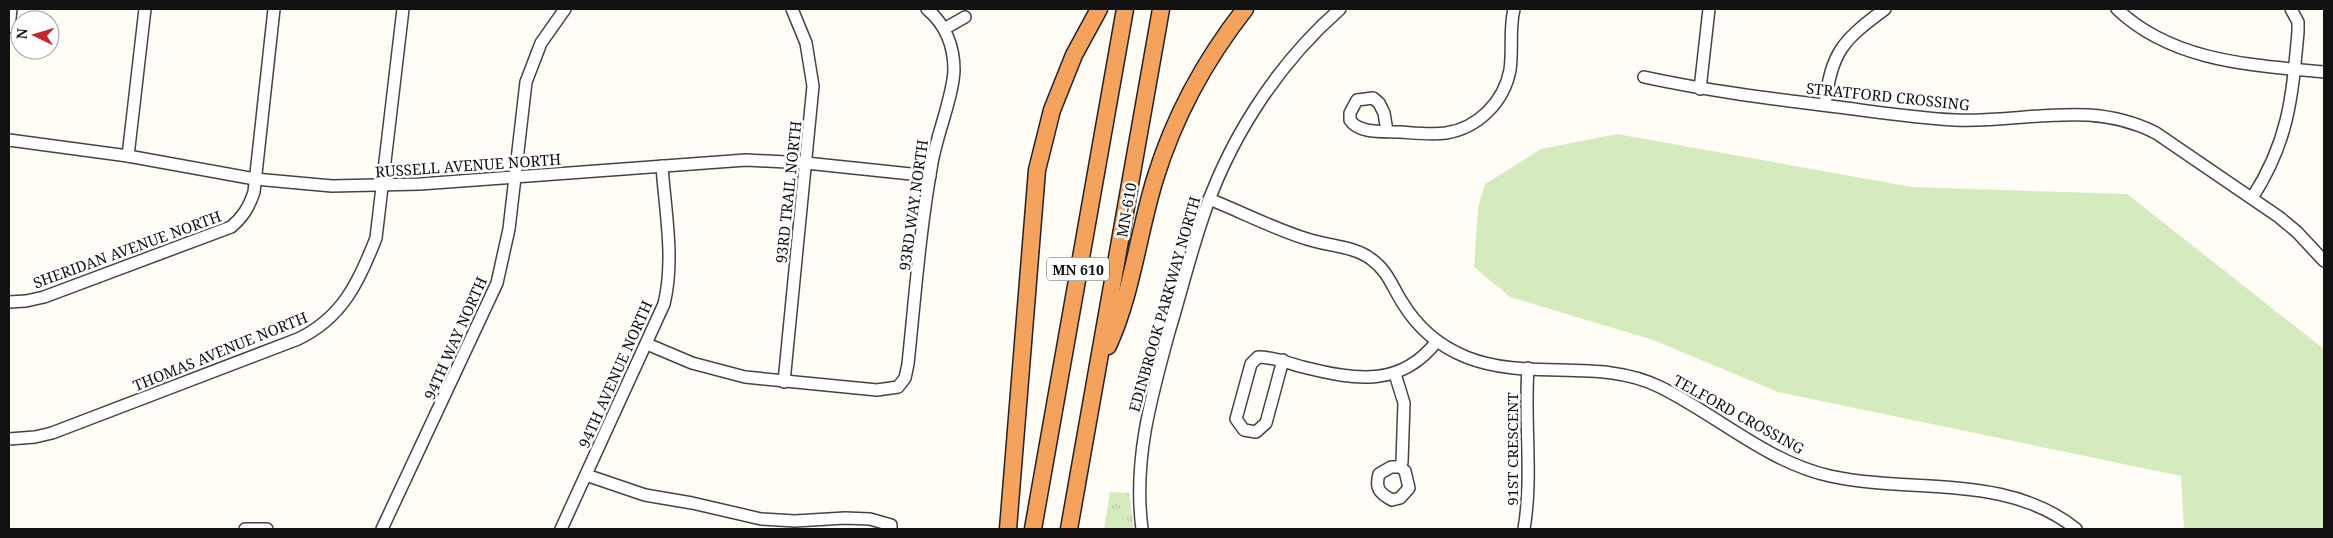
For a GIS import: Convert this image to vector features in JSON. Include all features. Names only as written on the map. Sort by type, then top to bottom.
[{"type":"highway","name":"MN 610","points":[[1033,529],[1124,9]]},
{"type":"highway","name":"MN-610","points":[[1069,529],[1161,9]]},
{"type":"highway","points":[[1098,366],[1119,321],[1155,179],[1174,128],[1202,72],[1245,9]]},
{"type":"highway","points":[[1008,529],[1037,170],[1052,110],[1074,55],[1097,13]]},
{"type":"street","points":[[9,27],[11,9]]},
{"type":"street","points":[[128,156],[145,9]]},
{"type":"street","name":"SHERIDAN AVENUE NORTH","points":[[9,302],[44,297],[231,227],[247,210],[254,192],[274,9]]},
{"type":"street","name":"THOMAS AVENUE NORTH","points":[[9,439],[35,438],[52,433],[314,332],[340,308],[369,255],[376,238],[403,9]]},
{"type":"street","name":"94TH WAY NORTH","points":[[382,529],[497,283],[509,229],[526,82],[541,43],[564,9]]},
{"type":"street","name":"93RD TRAIL NORTH","points":[[784,382],[812,108],[812,72],[806,43],[794,9]]},
{"type":"street","points":[[927,9],[944,29],[965,17]]},
{"type":"street","name":"EDINBROOK PARKWAY NORTH","points":[[1142,529],[1139,482],[1144,427],[1188,263],[1210,199],[1236,141],[1263,98],[1297,54],[1340,9]]},
{"type":"street","points":[[1387,131],[1446,133],[1462,129],[1488,112],[1506,84],[1510,68],[1510,32],[1514,9]]},
{"type":"street","points":[[1700,88],[1709,9]]},
{"type":"street","points":[[1824,105],[1831,68],[1843,44],[1852,34],[1886,9]]},
{"type":"street","points":[[2117,9],[2139,27],[2157,38],[2200,55],[2235,63],[2324,72]]},
{"type":"street","points":[[2252,198],[2270,168],[2282,139],[2290,106],[2298,32],[2298,22],[2291,9]]},
{"type":"street","name":"93RD WAY NORTH","points":[[784,382],[877,390],[898,386],[905,378],[930,176],[954,71],[953,54],[944,29]]},
{"type":"street","name":"STRATFORD CROSSING","points":[[1644,77],[1700,88],[1954,120],[2080,113],[2112,117],[2156,133],[2252,198],[2297,232],[2324,262]]},
{"type":"street","name":"RUSSELL AVENUE NORTH","points":[[9,140],[128,156],[255,179],[332,186],[382,186],[746,160],[806,163],[930,176]]},
{"type":"street","name":"94TH AVENUE NORTH","points":[[561,529],[664,304],[670,275],[662,166]]},
{"type":"street","name":"TELFORD CROSSING","points":[[1210,199],[1305,239],[1366,256],[1383,270],[1408,312],[1437,341],[1477,361],[1492,365],[1613,373],[1637,378],[1659,387],[1754,443],[1802,467],[1828,475],[1878,484],[1940,487],[2012,497],[2049,511],[2076,529]]},
{"type":"street","points":[[1283,360],[1266,424],[1256,432],[1244,430],[1236,419],[1251,364],[1258,356],[1274,357],[1328,372],[1367,377],[1395,374],[1422,358],[1437,341]]},
{"type":"street","points":[[647,344],[718,372],[784,382]]},
{"type":"street","name":"91ST CRESCENT","points":[[1524,529],[1529,482],[1526,412],[1528,368]]},
{"type":"street","points":[[1395,374],[1404,403],[1402,462],[1400,467]]},
{"type":"street","points":[[586,474],[645,495],[692,503],[761,524],[853,518],[891,527]]},
{"type":"street","points":[[245,529],[267,529]]},
{"type":"green space","points":[[1617,134],[1912,187],[2127,194],[2324,349],[2324,529],[2184,529],[2181,476],[1778,392],[1653,340],[1510,297],[1474,267],[1478,208],[1485,184],[1541,149]]},
{"type":"green space","points":[[1110,492],[1129,493],[1134,529],[1104,529]]}]
